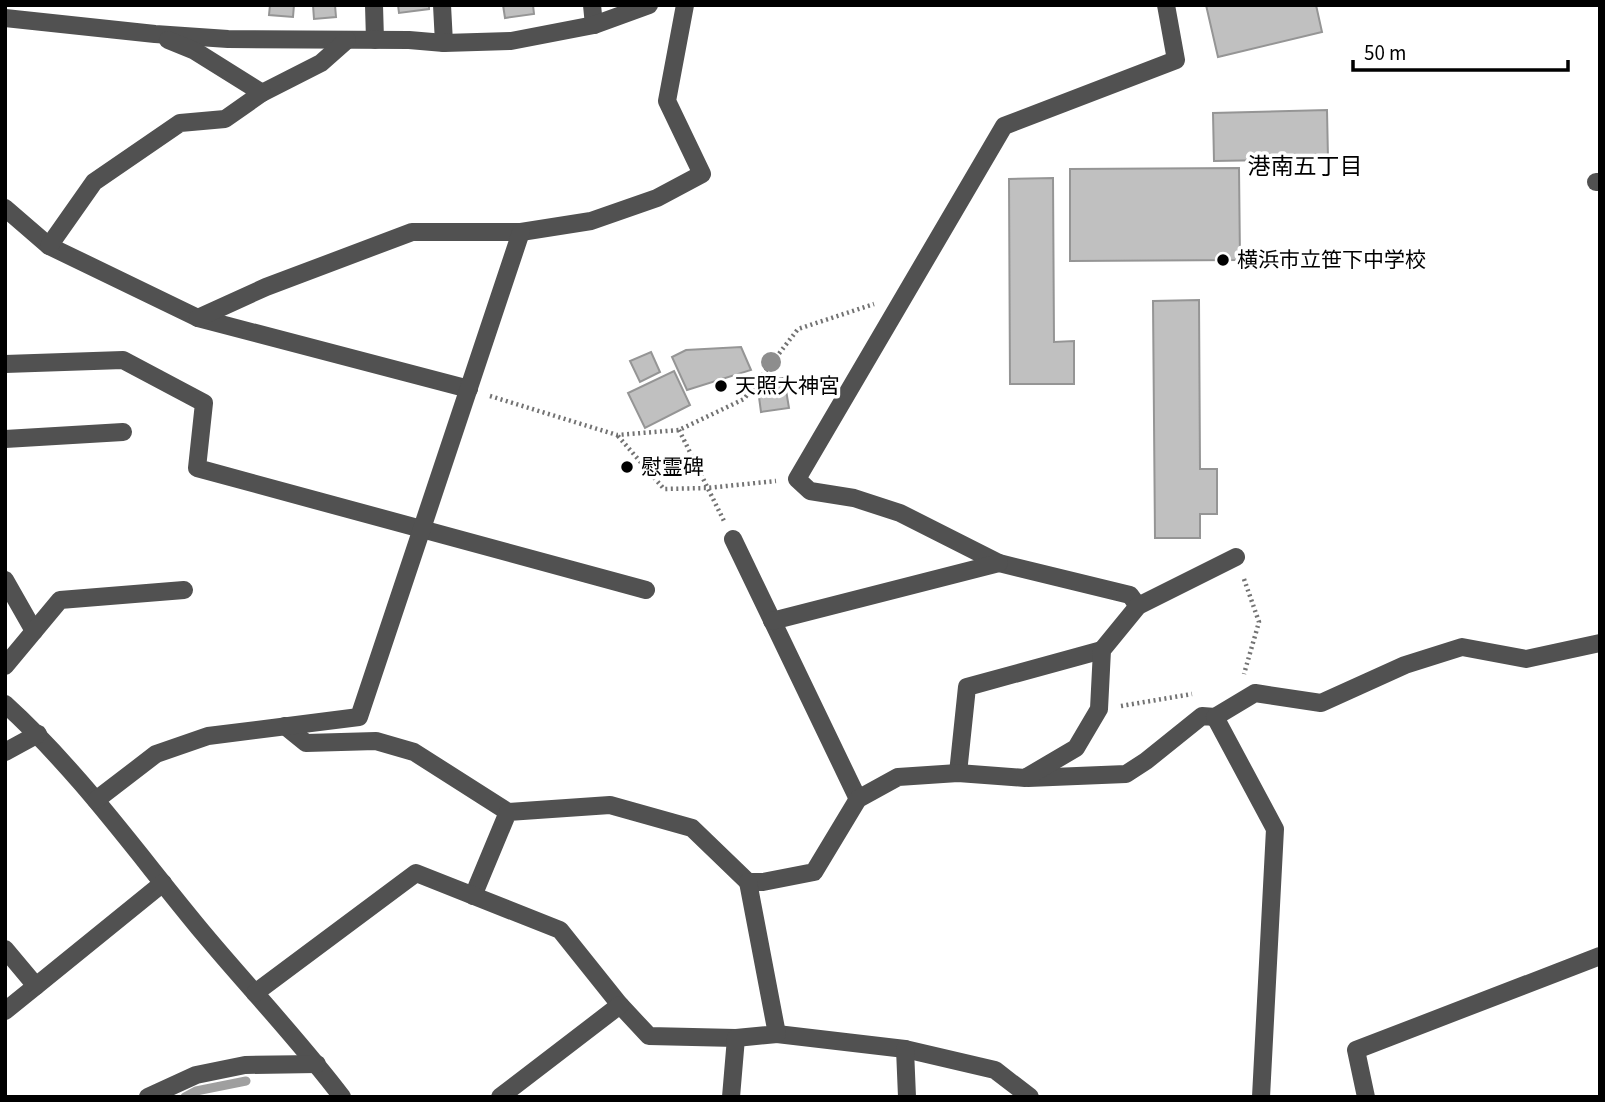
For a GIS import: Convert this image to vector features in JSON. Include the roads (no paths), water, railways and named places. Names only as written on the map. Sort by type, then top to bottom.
[{"type":"street","points":[[374,5],[375,40]]},
{"type":"street","points":[[442,5],[444,43]]},
{"type":"street","points":[[592,5],[594,25]]},
{"type":"street","points":[[5,18],[155,34],[444,43],[511,41],[594,25],[649,5]]},
{"type":"street","points":[[198,318],[266,287],[412,232],[521,232],[592,221],[657,198],[702,174],[667,101],[685,5]]},
{"type":"street","points":[[1138,606],[1130,595],[999,563],[900,513],[854,498],[810,491],[797,479],[1004,126],[1176,60],[1166,5]]},
{"type":"street","points":[[155,34],[195,51],[262,93]]},
{"type":"street","points":[[49,246],[94,182],[180,123],[225,119],[262,93],[321,63],[346,40]]},
{"type":"street","points":[[6,210],[49,246],[198,318],[469,389]]},
{"type":"street","points":[[96,800],[156,754],[208,736],[359,717],[521,232]]},
{"type":"street","points":[[5,364],[123,360],[204,403],[197,468],[646,590]]},
{"type":"street","points":[[5,439],[122,432]]},
{"type":"street","points":[[733,539],[858,800]]},
{"type":"street","points":[[958,773],[967,687],[1102,650],[1138,606],[1236,557]]},
{"type":"street","points":[[772,621],[999,563]]},
{"type":"street","points":[[5,580],[34,632]]},
{"type":"street","points":[[5,666],[60,600],[184,590]]},
{"type":"street","points":[[748,882],[814,872],[858,800],[898,777],[958,773],[1025,778],[1126,774],[1202,716],[1214,717],[1255,693],[1321,703],[1405,665],[1462,647],[1526,659],[1600,643]]},
{"type":"street","points":[[1025,778],[1076,748],[1099,709],[1102,650]]},
{"type":"street","points":[[5,704],[38,734],[96,800],[342,1097]]},
{"type":"street","points":[[1214,717],[1275,829],[1262,1097]]},
{"type":"street","points":[[285,726],[306,743],[376,741],[414,752],[508,811],[610,805],[692,828],[748,882],[777,1034]]},
{"type":"street","points":[[5,752],[38,734]]},
{"type":"street","points":[[473,895],[508,811]]},
{"type":"street","points":[[255,993],[416,873],[561,930],[620,1004],[649,1035],[736,1038],[777,1034],[905,1049],[995,1070],[1030,1097]]},
{"type":"street","points":[[5,1011],[163,883]]},
{"type":"street","points":[[5,949],[36,986]]},
{"type":"street","points":[[1366,1097],[1356,1050],[1600,956]]},
{"type":"street","points":[[500,1097],[620,1004]]},
{"type":"street","points":[[731,1097],[736,1038]]},
{"type":"street","points":[[905,1049],[907,1097]]},
{"type":"street","points":[[148,1097],[196,1075],[245,1065],[317,1064]]},
{"type":"waterway","points":[[185,1097],[196,1091],[246,1081]]},
{"type":"place","name":"横浜市立笹下中学校","points":[[1223,260]]},
{"type":"place","name":"天照大神宮","points":[[721,386]]},
{"type":"place","name":"慰霊碑","points":[[627,467]]},
{"type":"district","name":"港南五丁目","points":[[1305,166]]}]
